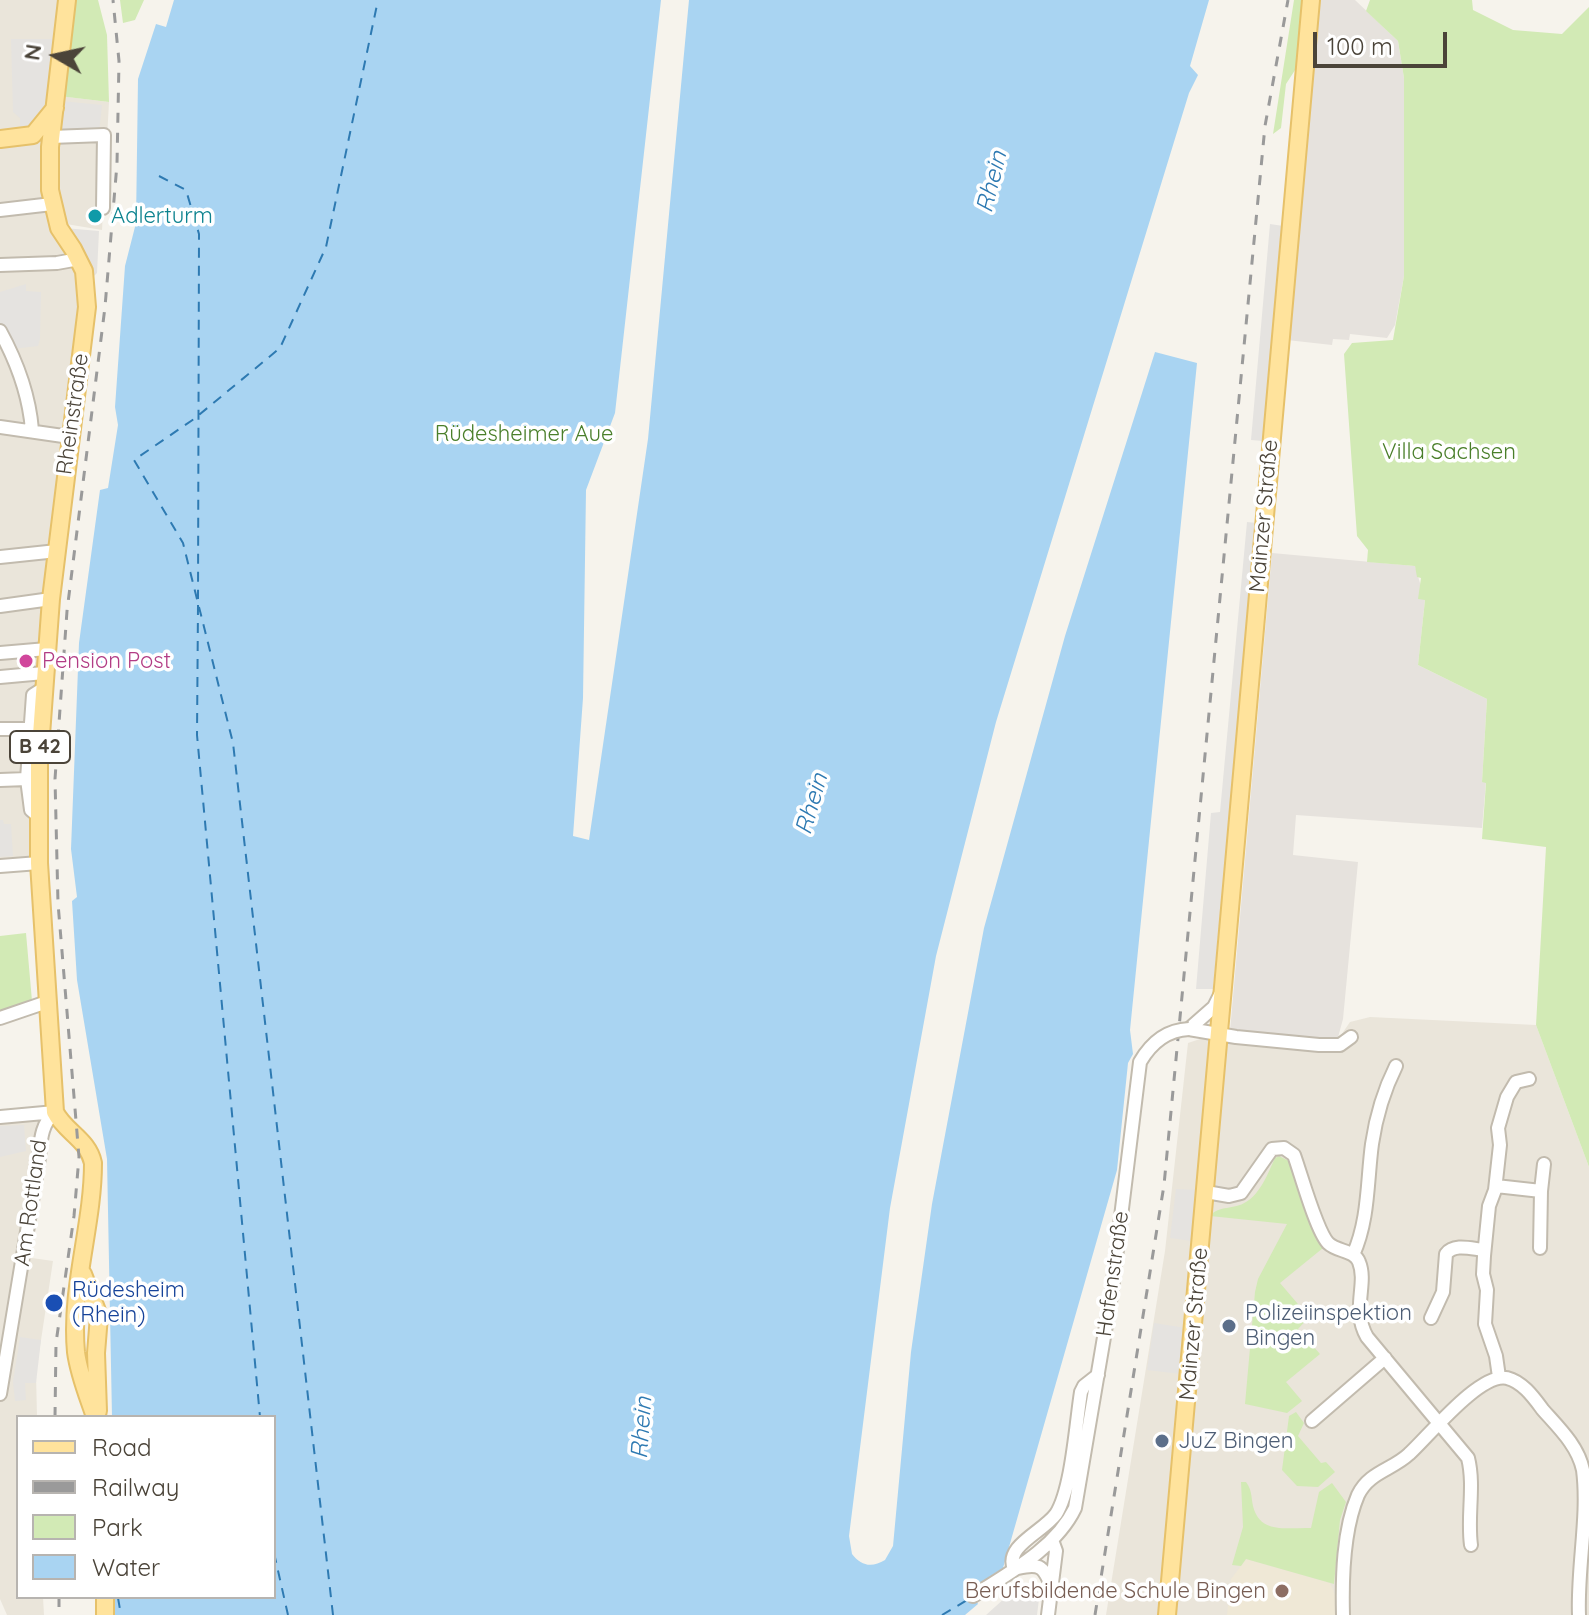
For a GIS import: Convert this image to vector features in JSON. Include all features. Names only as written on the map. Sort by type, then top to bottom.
[{"type":"main road","name":"B 42","points":[[51,142],[67,0]]},
{"type":"main road","name":"Mainzer Straße","points":[[1167,1615],[1311,0]]},
{"type":"main road","points":[[33,135],[55,108]]},
{"type":"main road","points":[[0,139],[33,135],[51,142]]},
{"type":"main road","name":"Rheinstraße","points":[[51,142],[52,204],[59,228],[79,259],[86,280],[87,307],[51,599],[38,816],[55,1112]]},
{"type":"main road","points":[[55,1112],[61,1122],[84,1143],[92,1157],[92,1182],[75,1331],[76,1352],[96,1415]]},
{"type":"main road","points":[[81,1266],[99,1316],[97,1415]]},
{"type":"street","points":[[51,142],[104,135],[103,208]]},
{"type":"street","points":[[0,210],[52,204]]},
{"type":"street","points":[[0,265],[79,259]]},
{"type":"street","points":[[0,331],[23,379],[32,430]]},
{"type":"street","points":[[0,427],[70,437]]},
{"type":"street","points":[[0,557],[57,551]]},
{"type":"street","points":[[0,606],[51,599]]},
{"type":"street","points":[[0,653],[47,649]]},
{"type":"street","points":[[0,677],[44,681]]},
{"type":"street","name":"Rheinstraße","points":[[38,816],[31,810],[27,779],[33,695],[44,681]]},
{"type":"street","points":[[0,729],[30,729]]},
{"type":"street","points":[[0,780],[27,779]]},
{"type":"street","points":[[0,866],[39,863]]},
{"type":"street","name":"Hafenstraße","points":[[973,1596],[1052,1540],[1071,1518],[1078,1498],[1112,1290],[1140,1062],[1156,1041],[1180,1029],[1189,1029],[1214,1007],[1223,990]]},
{"type":"street","points":[[0,1018],[47,1002]]},
{"type":"street","points":[[1189,1029],[1319,1045],[1340,1045],[1351,1037]]},
{"type":"street","points":[[1353,1255],[1362,1232],[1373,1142],[1386,1086],[1396,1066]]},
{"type":"street","points":[[1499,1377],[1496,1356],[1485,1324],[1484,1250],[1489,1206],[1496,1186],[1500,1145],[1498,1128],[1516,1082],[1529,1079]]},
{"type":"street","points":[[0,1117],[55,1112]]},
{"type":"street","name":"Am Rottland","points":[[0,1394],[42,1130],[55,1112]]},
{"type":"street","points":[[1206,1192],[1229,1196],[1241,1193],[1253,1180],[1269,1152],[1278,1147],[1294,1155],[1324,1238],[1335,1249],[1353,1255],[1360,1264],[1361,1324],[1367,1337],[1468,1458],[1471,1470],[1471,1545]]},
{"type":"street","points":[[1540,1248],[1544,1164]]},
{"type":"street","points":[[1496,1186],[1541,1191]]},
{"type":"street","points":[[1431,1318],[1443,1292],[1449,1249],[1484,1250]]},
{"type":"street","points":[[1312,1421],[1385,1358]]},
{"type":"street","points":[[1053,1589],[1045,1571],[1039,1566],[1032,1564],[1014,1569],[1012,1563],[1016,1548],[1045,1527],[1060,1506],[1081,1392],[1098,1375]]},
{"type":"street","points":[[1343,1615],[1349,1524],[1358,1495],[1370,1479],[1399,1463],[1477,1389],[1499,1377],[1512,1380],[1527,1391],[1570,1440],[1586,1464],[1579,1615]]},
{"type":"street","points":[[1048,1615],[1056,1551],[1052,1540]]},
{"type":"shaded area","points":[[0,0],[72,0],[60,96],[109,102],[102,230],[60,223],[80,288],[47,569],[30,755],[32,869],[0,871]]},
{"type":"shaded area","points":[[1318,0],[1355,0],[1398,41],[1404,78],[1404,276],[1395,325],[1387,338],[1350,334],[1349,340],[1333,339],[1332,345],[1287,340]]},
{"type":"shaded area","points":[[11,39],[56,39],[46,110],[29,129],[20,130],[20,118],[13,112]]},
{"type":"shaded area","points":[[61,101],[102,105],[99,133],[57,132]]},
{"type":"shaded area","points":[[1270,224],[1283,226],[1263,441],[1251,440]]},
{"type":"shaded area","points":[[64,228],[99,231],[97,273],[91,279]]},
{"type":"shaded area","points":[[26,284],[26,291],[41,292],[40,339],[38,346],[12,349],[0,326],[0,292]]},
{"type":"shaded area","points":[[1247,522],[1257,523],[1213,989],[1196,989],[1211,813],[1220,812]]},
{"type":"shaded area","points":[[1272,553],[1415,566],[1425,600],[1418,665],[1487,699],[1482,828],[1296,815],[1293,855],[1358,862],[1343,1019],[1337,1041],[1230,1031]]},
{"type":"shaded area","points":[[0,820],[11,824],[13,856],[0,857]]},
{"type":"shaded area","points":[[1370,1017],[1536,1025],[1589,1167],[1589,1615],[1106,1615],[1165,1251],[1188,1043],[1224,1031],[1337,1041],[1350,1022]]},
{"type":"shaded area","points":[[51,1108],[32,1258],[53,1261],[36,1373],[37,1415],[16,1415],[16,1599],[43,1599],[44,1615],[7,1615],[0,1599],[0,1113]]},
{"type":"shaded area","points":[[24,1125],[26,1151],[0,1157],[0,1126]]},
{"type":"shaded area","points":[[1176,1189],[1198,1190],[1192,1241],[1170,1238]]},
{"type":"shaded area","points":[[1154,1323],[1186,1328],[1181,1374],[1147,1370]]},
{"type":"shaded area","points":[[20,1337],[41,1340],[36,1383],[25,1383],[26,1400],[15,1401],[13,1382]]},
{"type":"shaded area","name":"Berufsbildende Schule Bingen","points":[[1246,1559],[1330,1583],[1337,1599],[1339,1615],[1227,1615],[1231,1579]]},
{"type":"shaded area","points":[[1016,1588],[1040,1591],[1037,1615],[986,1615]]},
{"type":"green space","points":[[72,0],[98,0],[107,35],[109,102],[59,96]]},
{"type":"green space","points":[[120,0],[144,0],[135,20],[123,23]]},
{"type":"green space","points":[[1294,0],[1305,0],[1299,64],[1286,84],[1281,128],[1273,134]]},
{"type":"green space","name":"Villa Sachsen","points":[[1370,0],[1472,0],[1473,10],[1513,30],[1562,34],[1589,7],[1589,1167],[1536,1025],[1546,847],[1482,839],[1487,699],[1418,665],[1425,600],[1418,599],[1421,578],[1417,577],[1415,566],[1367,562],[1368,550],[1357,536],[1344,354],[1352,343],[1393,340],[1404,276],[1404,78],[1398,41],[1366,11]]},
{"type":"green space","points":[[26,933],[32,1001],[0,1010],[0,936]]},
{"type":"green space","points":[[1279,1156],[1289,1161],[1316,1239],[1323,1248],[1280,1283],[1309,1317],[1298,1329],[1320,1354],[1286,1382],[1302,1401],[1287,1413],[1245,1404],[1258,1279],[1287,1224],[1210,1216],[1251,1198]]},
{"type":"green space","points":[[1296,1412],[1304,1423],[1298,1436],[1321,1463],[1326,1462],[1335,1472],[1318,1487],[1297,1486],[1282,1470],[1289,1416]]},
{"type":"green space","points":[[1241,1482],[1248,1485],[1253,1506],[1262,1522],[1276,1528],[1311,1528],[1319,1492],[1332,1483],[1346,1502],[1340,1520],[1334,1584],[1246,1559],[1241,1566],[1232,1565],[1243,1527]]},
{"type":"water","name":"Rhein","points":[[174,0],[661,0],[615,413],[586,490],[583,698],[573,836],[589,840],[648,439],[689,0],[1209,0],[1190,66],[1198,75],[1189,93],[996,722],[936,956],[890,1208],[849,1536],[852,1554],[859,1561],[871,1565],[885,1560],[893,1546],[911,1352],[932,1204],[984,928],[1065,636],[1155,352],[1197,363],[1130,1030],[1133,1054],[1128,1063],[1117,1170],[1003,1568],[971,1589],[978,1604],[965,1615],[111,1615],[110,1599],[276,1599],[276,1415],[112,1415],[107,1159],[77,980],[72,901],[77,897],[71,849],[79,643],[100,490],[108,488],[118,425],[115,407],[125,266],[136,223],[138,79],[156,24],[166,27]]},
{"type":"ferry route","points":[[333,1615],[233,743],[183,543],[134,460],[194,419],[280,348],[326,247],[378,0]]},
{"type":"ferry route","points":[[159,176],[186,190],[199,234],[198,599]]},
{"type":"ferry route","points":[[198,605],[197,735],[260,1415]]},
{"type":"ferry route","points":[[276,1562],[288,1615]]},
{"type":"ferry route","points":[[118,1599],[121,1615]]},
{"type":"ferry route","points":[[942,1615],[969,1599]]},
{"type":"railway","points":[[55,1415],[56,1343],[79,1157],[58,903],[55,779],[67,611],[105,307],[117,164],[119,61],[113,0]]},
{"type":"railway","points":[[1095,1615],[1164,1185],[1265,126],[1288,0]]},
{"type":"railway","points":[[59,1599],[59,1615]]},
{"type":"place","name":"Adlerturm","points":[[95,216]]},
{"type":"place","name":"Pension Post","points":[[26,661]]},
{"type":"place","name":"Rüdesheim (Rhein)","points":[[54,1303]]},
{"type":"place","name":"Polizeiinspektion Bingen","points":[[1229,1326]]},
{"type":"place","name":"JuZ Bingen","points":[[1162,1441]]},
{"type":"place","name":"Berufsbildende Schule Bingen","points":[[1282,1591]]},
{"type":"park label","name":"Rüdesheimer Aue","points":[[524,434]]}]
